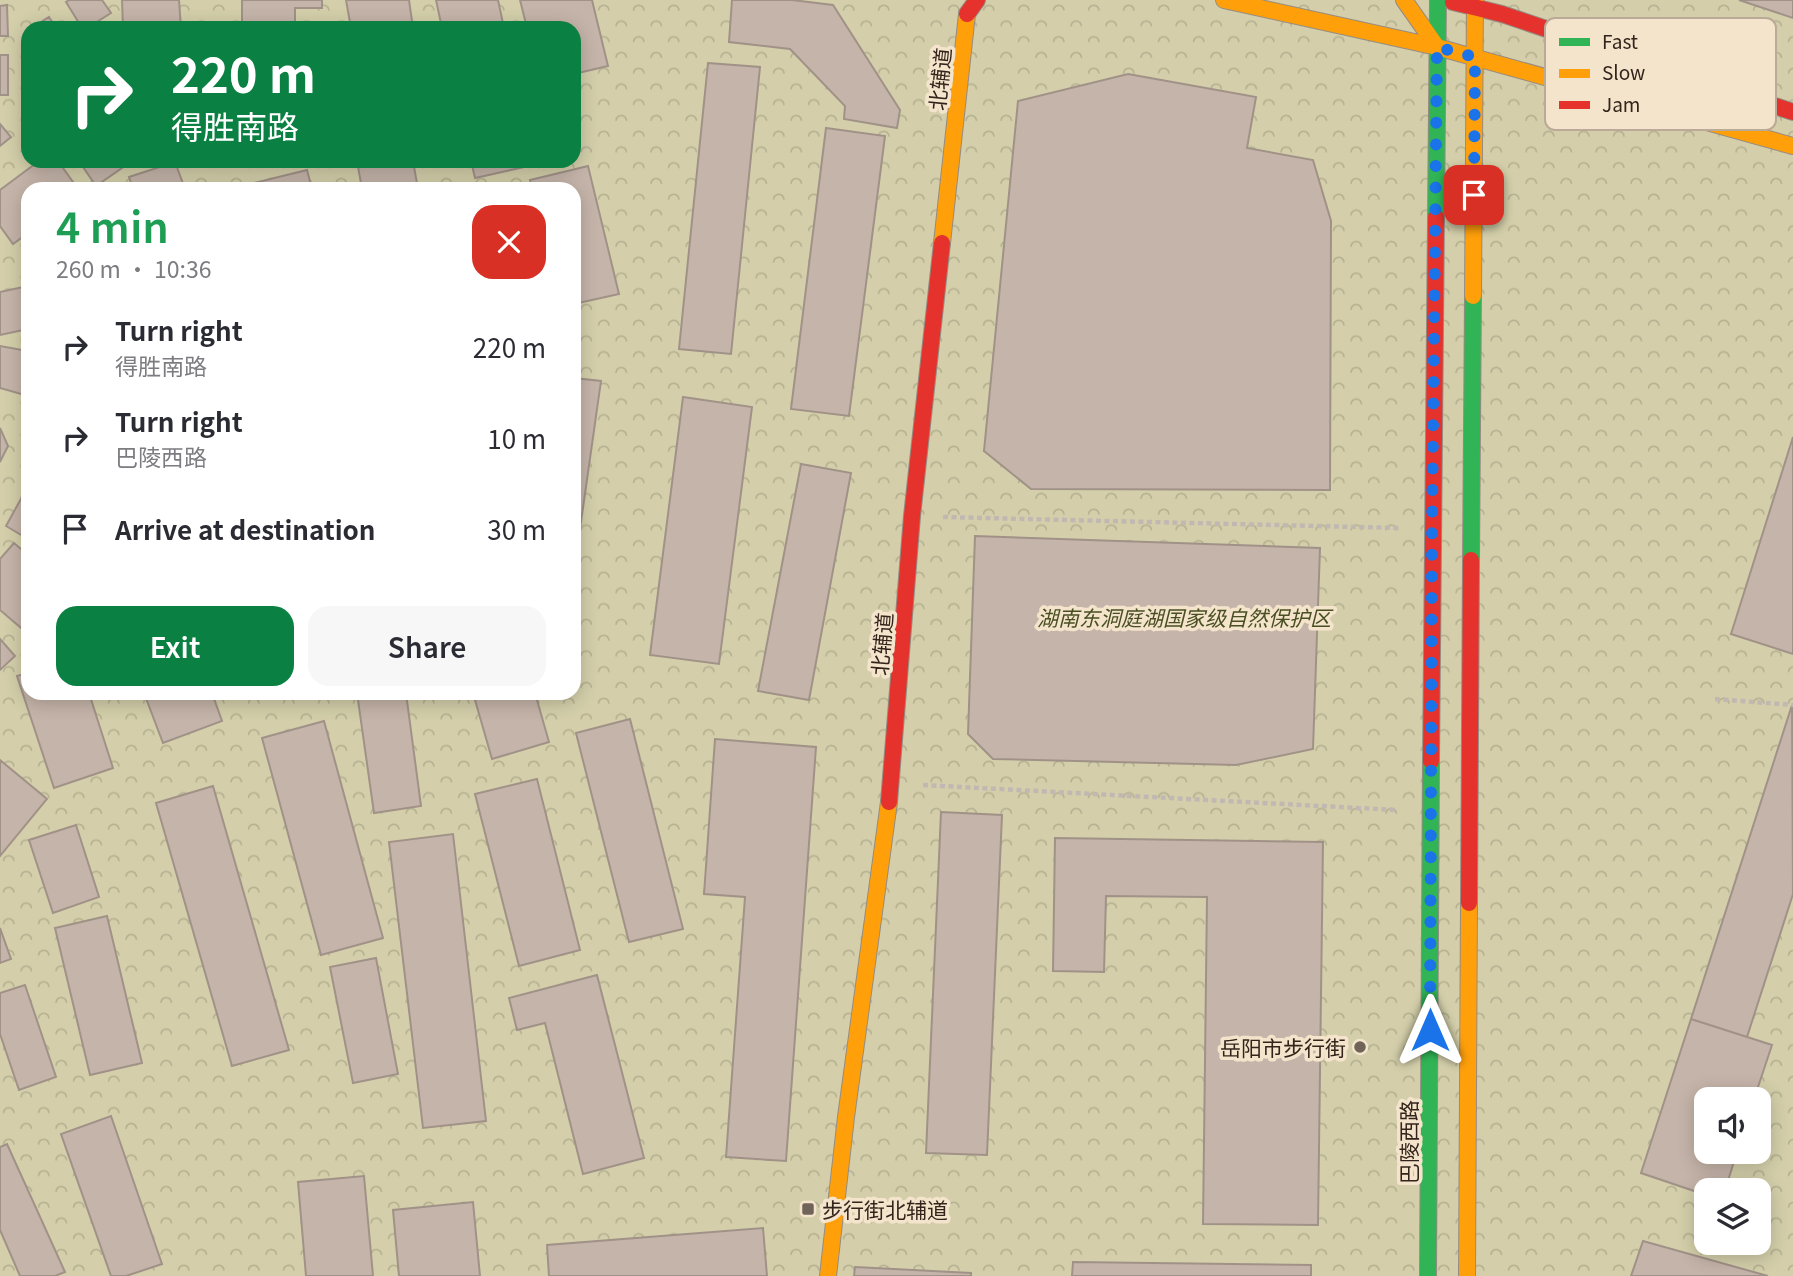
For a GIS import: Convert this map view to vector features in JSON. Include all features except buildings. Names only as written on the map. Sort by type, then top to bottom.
[{"type":"main road","points":[[966,7],[976,0]]},
{"type":"main road","points":[[1224,0],[1437,47],[1545,77]]},
{"type":"main road","points":[[1404,0],[1437,47]]},
{"type":"main road","name":"巴陵西路","points":[[1428,1276],[1438,0]]},
{"type":"main road","points":[[1446,0],[1475,3],[1497,18],[1545,33]]},
{"type":"main road","points":[[1467,1276],[1475,3]]},
{"type":"main road","name":"北辅道","points":[[828,1276],[846,1117],[891,784],[912,516],[966,7]]},
{"type":"main road","points":[[1475,57],[1497,18]]},
{"type":"main road","points":[[1776,107],[1793,112]]},
{"type":"main road","points":[[1736,130],[1793,146]]},
{"type":"path","points":[[912,516],[1432,529]]},
{"type":"path","points":[[1715,699],[1793,705]]},
{"type":"path","points":[[891,784],[1431,812]]},
{"type":"green space","name":"湖南东洞庭湖国家级自然保护区","points":[[0,0],[1793,0],[1793,1276],[0,1276]]},
{"type":"traffic: fast","points":[[1436,217],[1438,0]]},
{"type":"traffic: fast","points":[[1471,560],[1473,296]]},
{"type":"traffic: fast","points":[[1428,1276],[1431,761]]},
{"type":"traffic: slow","points":[[1224,0],[1437,47],[1545,77]]},
{"type":"traffic: slow","points":[[1404,0],[1437,47]]},
{"type":"traffic: slow","points":[[1473,296],[1475,0]]},
{"type":"traffic: slow","points":[[942,243],[967,14]]},
{"type":"traffic: slow","points":[[1735,130],[1793,146]]},
{"type":"traffic: slow","points":[[828,1276],[846,1117],[889,802]]},
{"type":"traffic: slow","points":[[1467,1276],[1469,903]]},
{"type":"traffic: jam","points":[[967,14],[977,0]]},
{"type":"traffic: jam","points":[[1453,2],[1545,28]]},
{"type":"traffic: jam","points":[[1776,106],[1793,112]]},
{"type":"traffic: jam","points":[[1431,761],[1436,217]]},
{"type":"traffic: jam","points":[[889,802],[912,516],[942,243]]},
{"type":"traffic: jam","points":[[1469,903],[1471,560]]},
{"type":"place","name":"岳阳市步行街","points":[[1360,1047]]},
{"type":"place","name":"步行街北辅道","points":[[808,1209]]},
{"type":"route","points":[[1430,1030],[1437,47],[1475,57],[1474,195]]}]
